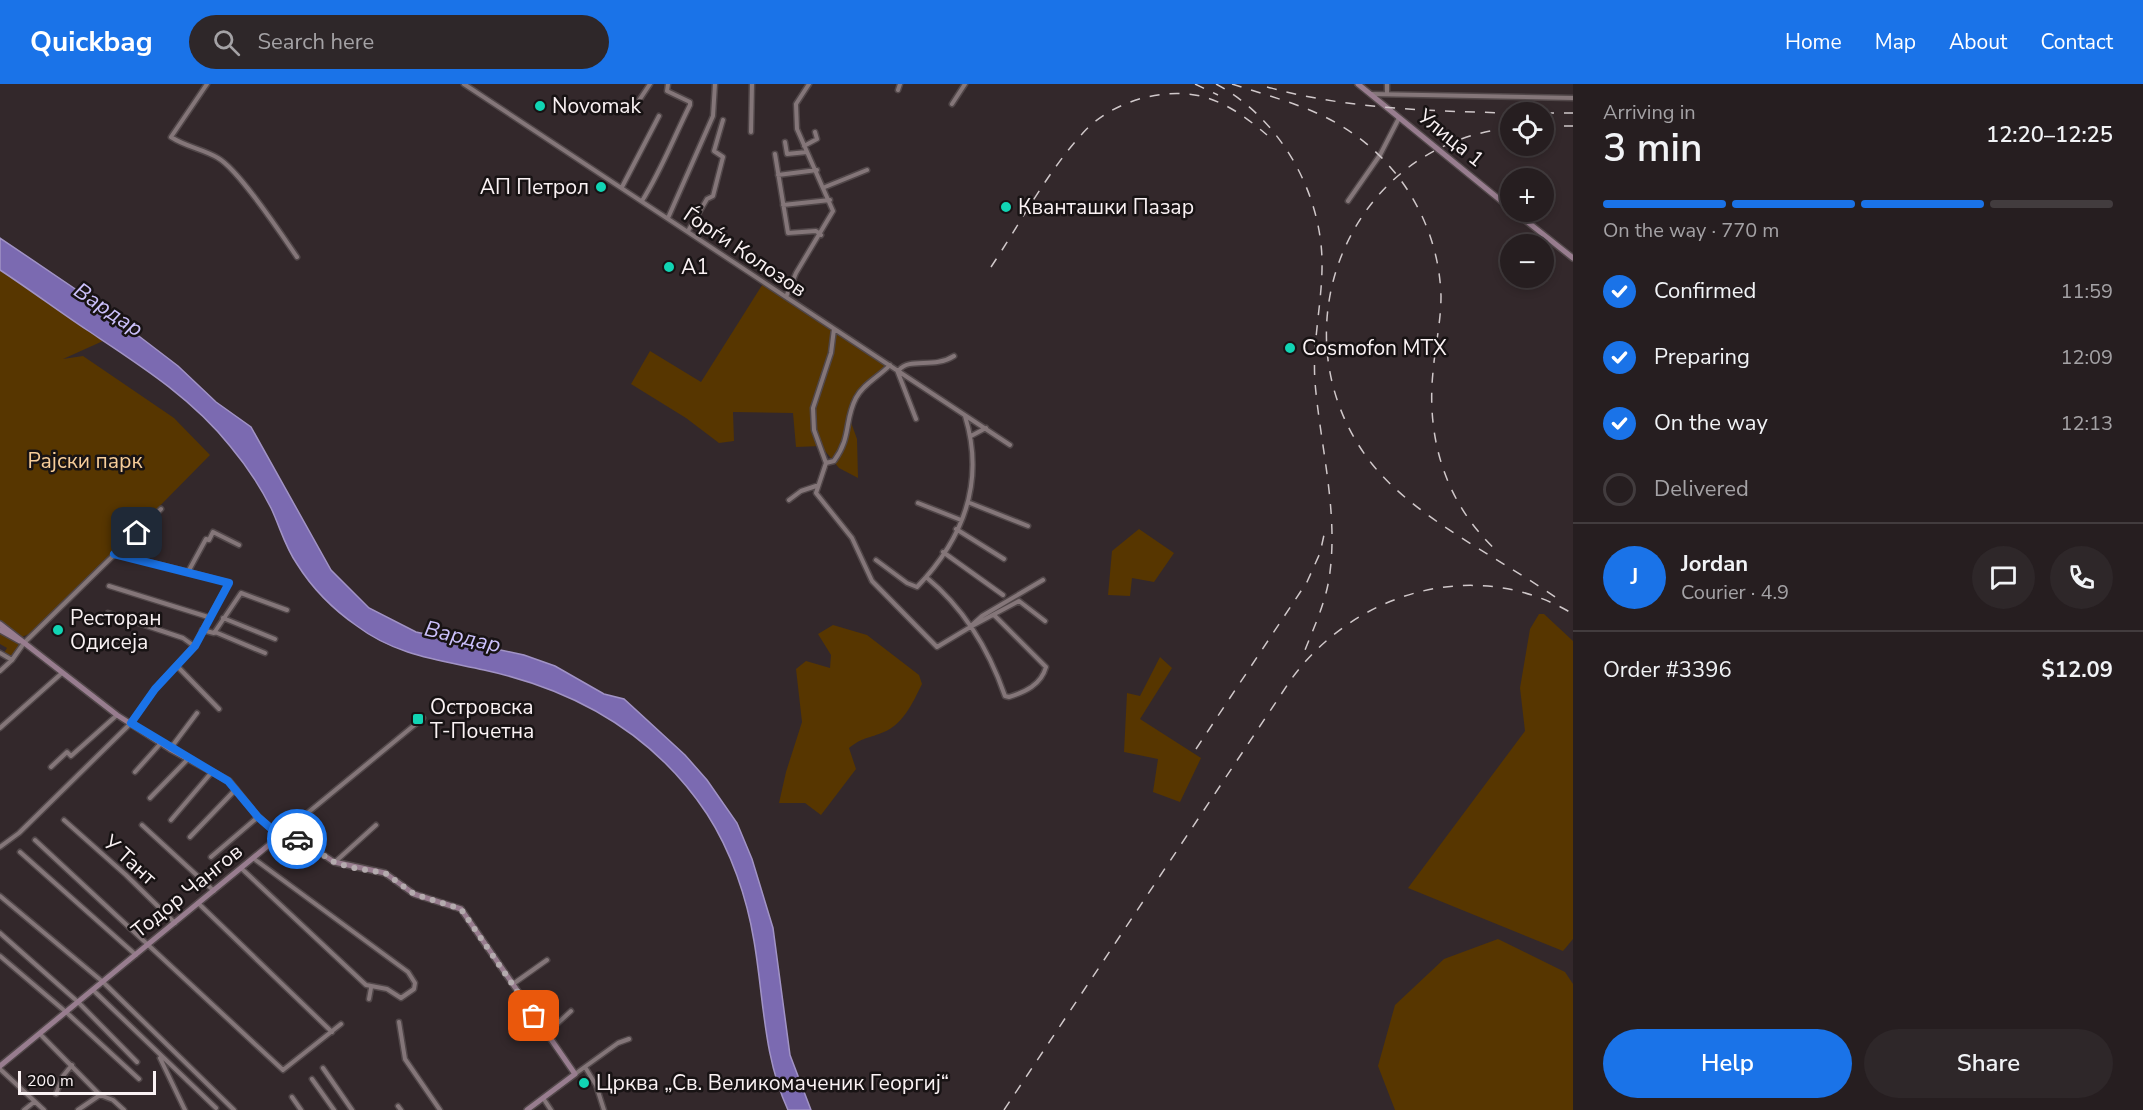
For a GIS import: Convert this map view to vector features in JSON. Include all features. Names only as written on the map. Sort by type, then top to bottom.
[{"type":"street","points":[[207,84],[171,137],[183,145],[219,158],[269,216],[297,257]]},
{"type":"street","name":"Ѓорѓи Колозов","points":[[464,84],[1010,445]]},
{"type":"street","points":[[636,105],[650,84]]},
{"type":"street","points":[[642,201],[690,105],[667,91],[667,84]]},
{"type":"street","points":[[668,218],[713,116],[715,84]]},
{"type":"street","points":[[751,132],[752,84]]},
{"type":"street","points":[[786,297],[796,273],[821,235],[833,211],[825,187],[797,129],[795,109],[797,99],[809,84]]},
{"type":"street","points":[[898,90],[900,84]]},
{"type":"street","points":[[952,104],[965,84]]},
{"type":"street","name":"Улица 1","points":[[1358,84],[1500,200]]},
{"type":"street","points":[[1387,84],[1387,94]]},
{"type":"street","points":[[1371,94],[1573,98]]},
{"type":"street","points":[[1386,106],[1387,99],[1393,95]]},
{"type":"street","points":[[622,187],[659,116]]},
{"type":"street","points":[[1348,201],[1380,155],[1400,118]]},
{"type":"street","points":[[688,231],[707,200],[713,196],[723,158],[714,151],[723,120]]},
{"type":"street","points":[[804,146],[816,140],[815,132]]},
{"type":"street","points":[[785,142],[787,154],[807,152]]},
{"type":"street","points":[[775,154],[788,233],[816,231],[821,235]]},
{"type":"street","points":[[778,175],[817,170]]},
{"type":"street","points":[[825,187],[867,170]]},
{"type":"street","points":[[783,205],[830,200]]},
{"type":"street","points":[[1528,222],[1573,258]]},
{"type":"street","points":[[834,329],[831,353],[815,398],[812,420],[826,463],[817,486],[817,497],[833,511],[852,538],[872,581],[938,647],[972,626],[1019,602],[1045,621]]},
{"type":"street","points":[[916,418],[898,370],[908,364],[940,364],[954,356]]},
{"type":"street","points":[[826,463],[834,461],[846,442],[851,408],[859,393],[890,365]]},
{"type":"street","points":[[876,560],[912,586],[917,587],[943,552],[969,503],[973,479],[971,436],[965,415]]},
{"type":"street","points":[[971,436],[986,428]]},
{"type":"street","points":[[789,500],[801,491],[817,486]]},
{"type":"street","points":[[918,502],[961,520]]},
{"type":"street","points":[[969,503],[1028,526]]},
{"type":"street","points":[[0,671],[12,660],[24,643],[161,509]]},
{"type":"street","points":[[956,529],[1004,559]]},
{"type":"street","points":[[188,572],[206,539],[209,540],[213,532],[239,544]]},
{"type":"street","points":[[943,552],[1003,595]]},
{"type":"street","points":[[0,848],[131,723],[155,689],[195,646],[208,617],[229,583],[114,554]]},
{"type":"street","points":[[926,577],[948,597],[972,626],[1005,696],[1023,693],[1044,675],[1046,666],[994,615]]},
{"type":"street","points":[[972,626],[982,616],[1043,580]]},
{"type":"street","points":[[109,586],[208,617]]},
{"type":"street","points":[[215,632],[241,593],[287,610]]},
{"type":"street","points":[[108,613],[183,638],[195,646]]},
{"type":"street","points":[[223,618],[275,639]]},
{"type":"street","points":[[0,624],[117,715],[236,788],[258,817],[281,835],[304,842],[334,862],[385,873],[414,894],[461,909],[575,1074]]},
{"type":"street","points":[[0,630],[24,643]]},
{"type":"street","points":[[202,630],[211,634],[215,632],[266,653]]},
{"type":"street","points":[[0,653],[12,660]]},
{"type":"street","points":[[177,666],[219,709]]},
{"type":"street","points":[[0,728],[64,672]]},
{"type":"street","points":[[170,749],[197,713]]},
{"type":"street","points":[[51,767],[67,752],[71,756],[117,715]]},
{"type":"street","name":"Тодор Чангов","points":[[44,1110],[0,1068],[423,718]]},
{"type":"street","points":[[135,772],[161,743]]},
{"type":"street","points":[[150,798],[189,758]]},
{"type":"street","points":[[171,820],[211,773]]},
{"type":"street","points":[[190,837],[236,788]]},
{"type":"street","points":[[211,856],[258,817]]},
{"type":"street","name":"У Тант","points":[[64,820],[126,875],[175,923]]},
{"type":"street","points":[[142,825],[214,891]]},
{"type":"street","points":[[334,862],[376,825]]},
{"type":"street","points":[[35,840],[87,891],[148,944],[283,1070],[341,1024]]},
{"type":"street","points":[[20,852],[135,955]]},
{"type":"street","points":[[241,868],[371,987],[387,989],[401,998],[414,988],[415,982],[408,972],[253,858]]},
{"type":"street","points":[[0,896],[103,982],[233,1108]]},
{"type":"street","points":[[198,903],[332,1032]]},
{"type":"street","points":[[0,933],[78,1002],[137,1062]]},
{"type":"street","points":[[0,956],[139,1079]]},
{"type":"street","points":[[513,985],[547,960]]},
{"type":"street","points":[[369,999],[371,987]]},
{"type":"street","points":[[93,990],[158,1055],[216,1108]]},
{"type":"street","points":[[546,1034],[571,1011]]},
{"type":"street","points":[[399,1022],[405,1059],[440,1110]]},
{"type":"street","points":[[40,1034],[100,1095],[113,1100],[124,1110]]},
{"type":"street","points":[[527,1110],[618,1043],[629,1039]]},
{"type":"street","points":[[158,1055],[185,1110]]},
{"type":"street","points":[[56,1094],[63,1076],[72,1065]]},
{"type":"street","points":[[585,1067],[596,1084],[604,1110]]},
{"type":"street","points":[[323,1068],[352,1110]]},
{"type":"street","points":[[312,1079],[334,1110]]},
{"type":"street","points":[[79,1110],[100,1095]]},
{"type":"street","points":[[291,1097],[301,1110]]},
{"type":"street","points":[[543,1098],[551,1110]]},
{"type":"street","points":[[24,1110],[34,1102]]},
{"type":"green space","name":"Рајски парк","points":[[0,270],[103,341],[63,359],[83,356],[174,418],[210,455],[80,587],[29,634],[22,637],[0,622]]},
{"type":"green space","points":[[764,282],[887,363],[861,393],[848,414],[857,439],[858,478],[839,468],[821,446],[796,447],[793,413],[733,412],[734,441],[719,443],[686,418],[631,384],[650,351],[701,382]]},
{"type":"green space","points":[[1139,529],[1174,553],[1154,582],[1132,578],[1130,596],[1108,595],[1112,551]]},
{"type":"green space","points":[[1539,614],[1544,614],[1573,641],[1573,939],[1563,951],[1408,888],[1525,731],[1520,688],[1530,629]]},
{"type":"green space","points":[[833,625],[867,635],[919,675],[922,684],[901,720],[887,730],[861,740],[849,748],[856,769],[821,815],[805,803],[779,803],[802,722],[796,669],[806,661],[830,668],[831,655],[818,634]]},
{"type":"green space","points":[[0,632],[18,643],[19,649],[12,657],[4,653],[7,648],[0,644]]},
{"type":"green space","points":[[1160,657],[1172,668],[1140,719],[1201,758],[1180,802],[1153,792],[1158,759],[1124,752],[1127,693],[1140,696]]},
{"type":"green space","points":[[1498,939],[1565,972],[1573,984],[1573,1110],[1395,1110],[1378,1066],[1395,1005],[1444,959]]},
{"type":"shaded area","name":"Вардар","points":[[0,238],[93,301],[178,366],[216,402],[251,427],[331,570],[369,608],[416,632],[524,655],[555,666],[604,694],[624,699],[685,755],[707,780],[737,823],[752,859],[773,928],[790,1055],[811,1110],[788,1110],[780,1090],[765,1027],[751,925],[731,859],[707,814],[663,761],[637,739],[581,703],[518,679],[402,650],[372,636],[348,620],[309,582],[289,551],[271,508],[257,484],[242,461],[215,428],[163,382],[0,270]]},
{"type":"railway","points":[[1195,84],[1218,95]]},
{"type":"railway","points":[[1216,84],[1238,98],[1276,135],[1304,182],[1319,233],[1322,274],[1314,367],[1330,501],[1332,548],[1326,592],[1305,650]]},
{"type":"railway","points":[[1232,84],[1300,106],[1338,124],[1380,156],[1412,196],[1433,244],[1439,270],[1441,306],[1432,398],[1437,447],[1453,493],[1481,535],[1499,553]]},
{"type":"railway","points":[[1267,87],[1327,100],[1388,108],[1500,113]]},
{"type":"railway","points":[[991,267],[1069,149],[1093,123],[1121,106],[1152,96],[1168,94],[1200,96],[1236,111],[1267,135]]},
{"type":"railway","points":[[1554,113],[1573,113]]},
{"type":"railway","points":[[1554,126],[1573,126]]},
{"type":"railway","points":[[1500,130],[1453,142],[1405,170],[1368,208],[1342,254],[1328,306],[1328,360],[1342,414],[1372,464],[1390,484],[1435,520],[1558,599]]},
{"type":"railway","points":[[1196,749],[1307,582],[1320,553],[1326,526]]},
{"type":"railway","points":[[1004,1110],[1290,681],[1316,650],[1347,625],[1382,605],[1419,592],[1457,586],[1497,587],[1536,596],[1573,614]]},
{"type":"way so far","points":[[297,839],[334,862],[385,873],[414,894],[461,909],[534,1016]]},
{"type":"place","name":"Novomak","points":[[540,106]]},
{"type":"place","name":"АП Петрол","points":[[601,187]]},
{"type":"place","name":"Кванташки Пазар","points":[[1006,207]]},
{"type":"place","name":"А1","points":[[669,267]]},
{"type":"place","name":"Cosmofon MTX","points":[[1290,348]]},
{"type":"place","name":"Ресторан Одисеја","points":[[58,630]]},
{"type":"place","name":"Островска Т-Почетна","points":[[418,719]]},
{"type":"place","name":"Црква „Св. Великомаченик Георгиј“","points":[[584,1083]]},
{"type":"route","points":[[137,533],[114,554],[229,583],[208,617],[195,646],[155,689],[131,723],[170,749],[228,781],[258,817],[274,831],[297,839]]}]
